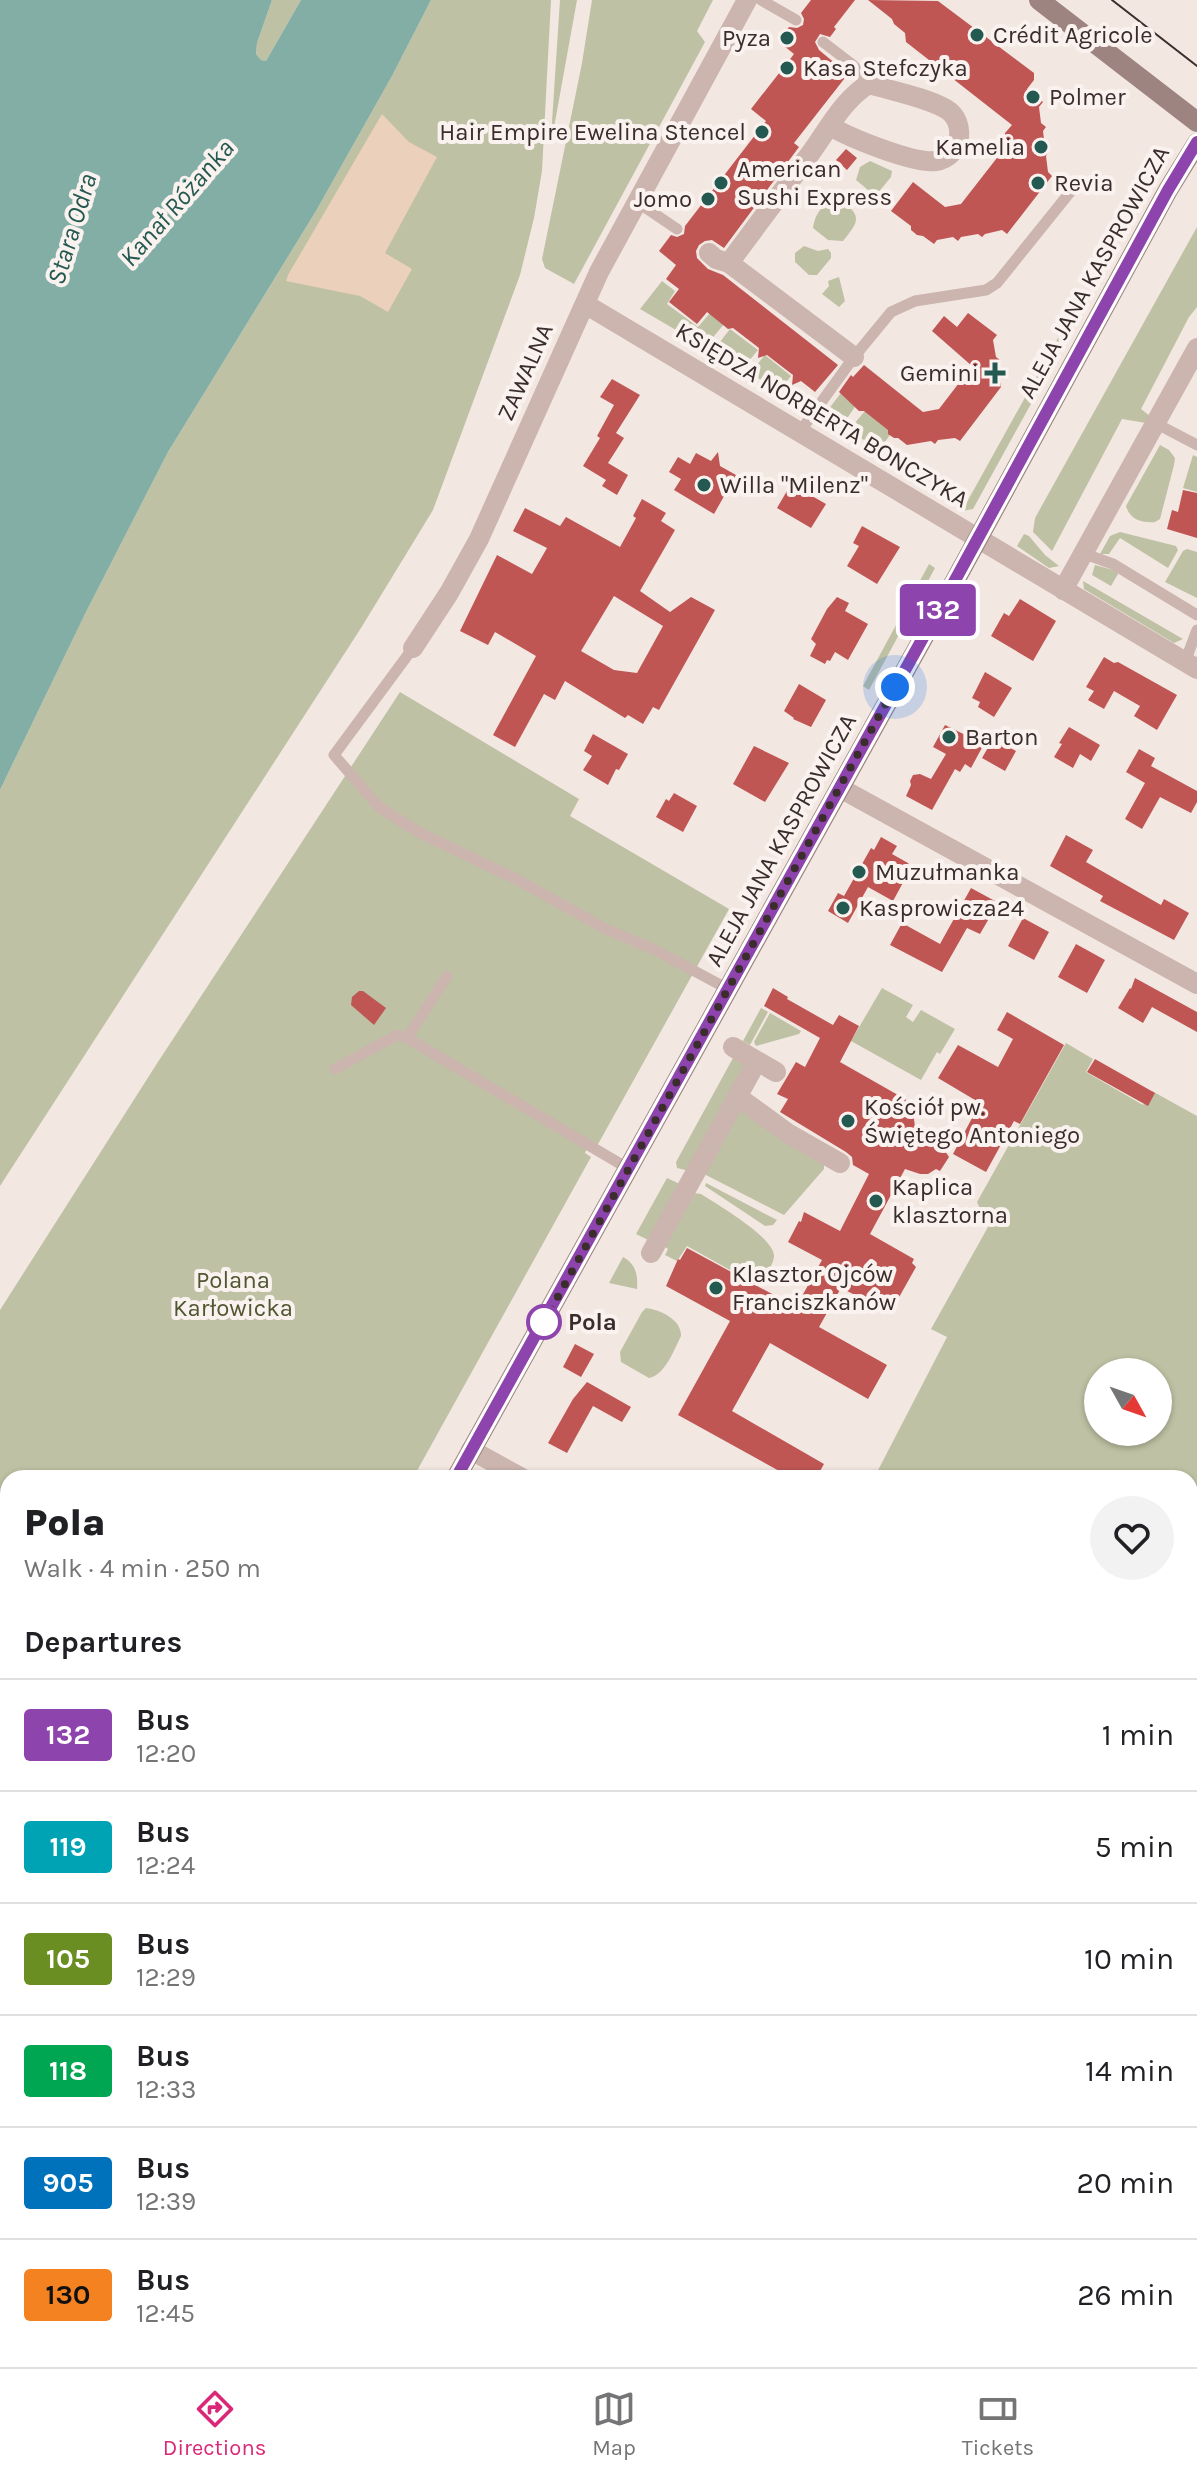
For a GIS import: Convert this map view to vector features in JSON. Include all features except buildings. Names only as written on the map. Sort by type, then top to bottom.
[{"type":"street","name":"ZAWALNA","points":[[413,648],[479,539],[585,304],[747,0]]},
{"type":"street","points":[[1039,0],[1197,122]]},
{"type":"street","points":[[729,263],[830,126],[857,90],[869,84],[947,109],[959,129],[957,147],[949,157],[922,161],[847,137],[830,126]]},
{"type":"street","name":"ALEJA JANA KASPROWICZA","points":[[460,1470],[1168,190],[1197,143]]},
{"type":"street","points":[[709,253],[729,263],[854,357]]},
{"type":"street","name":"KSIĘDZA NORBERTA BONCZYKA","points":[[585,304],[1191,665]]},
{"type":"street","points":[[1063,590],[1197,348]]},
{"type":"street","points":[[840,788],[1197,984]]},
{"type":"street","points":[[733,1047],[776,1072]]},
{"type":"street","points":[[651,1253],[757,1061]]},
{"type":"street","points":[[738,1097],[789,1134],[840,1163]]},
{"type":"street","points":[[471,1450],[507,1470]]},
{"type":"lane","points":[[761,0],[796,20]]},
{"type":"lane","points":[[823,42],[853,65],[869,84]]},
{"type":"lane","points":[[799,433],[891,312],[915,301],[986,290],[997,283],[1071,191]]},
{"type":"lane","points":[[637,202],[677,229]]},
{"type":"lane","points":[[1155,423],[1197,445]]},
{"type":"lane","points":[[1082,553],[1113,564],[1197,615]]},
{"type":"lane","points":[[1191,665],[1197,630]]},
{"type":"lane","name":"ZAWALNA","points":[[413,648],[334,755],[379,807],[420,833],[728,989]]},
{"type":"lane","points":[[407,1038],[447,976]]},
{"type":"lane","points":[[335,1069],[397,1035],[407,1038],[629,1169]]},
{"type":"green space","points":[[272,0],[301,0],[266,61],[256,54],[257,43]]},
{"type":"green space","points":[[431,0],[551,0],[542,171],[520,275],[433,510],[361,628],[0,1186],[0,790],[168,452],[316,211]]},
{"type":"green space","points":[[560,0],[577,0],[553,133],[552,122]]},
{"type":"green space","points":[[592,0],[713,0],[697,31],[705,42],[574,284],[545,268],[542,259]]},
{"type":"green space","points":[[870,161],[892,171],[891,177],[877,194],[856,180],[860,167]]},
{"type":"green space","points":[[842,200],[853,211],[855,224],[843,241],[828,240],[813,228],[815,218],[823,207],[837,205]]},
{"type":"green space","points":[[1197,227],[1197,307],[1141,409],[1150,416],[1146,423],[1122,419],[1052,551],[1033,532],[1035,518]]},
{"type":"green space","points":[[804,246],[818,251],[828,249],[831,253],[831,258],[817,275],[809,275],[795,262],[795,253]]},
{"type":"green space","points":[[839,277],[845,301],[839,307],[822,294],[829,286],[828,281]]},
{"type":"green space","points":[[662,281],[675,291],[667,304],[698,327],[710,313],[724,324],[705,347],[640,309]]},
{"type":"green space","points":[[730,329],[758,350],[743,368],[713,351]]},
{"type":"green space","points":[[1058,338],[1063,341],[1054,362],[973,509],[962,511]]},
{"type":"green space","points":[[765,355],[791,376],[779,391],[750,373]]},
{"type":"green space","points":[[841,393],[856,405],[842,426],[824,415]]},
{"type":"green space","points":[[865,411],[892,432],[880,449],[848,431]]},
{"type":"green space","points":[[1160,445],[1175,458],[1174,465],[1160,519],[1155,522],[1141,521],[1130,515],[1126,506]]},
{"type":"green space","points":[[1193,455],[1197,457],[1197,492],[1183,488]]},
{"type":"green space","points":[[1120,532],[1176,546],[1178,550],[1168,568],[1120,538],[1109,554],[1100,554],[1110,536]]},
{"type":"green space","points":[[1024,534],[1059,566],[1049,568],[1017,546]]},
{"type":"green space","points":[[1187,549],[1197,552],[1197,598],[1165,582]]},
{"type":"green space","points":[[929,564],[935,568],[869,690],[863,686]]},
{"type":"green space","points":[[1095,565],[1117,571],[1111,586],[1092,575]]},
{"type":"green space","points":[[1083,581],[1183,639],[1174,643],[1084,589]]},
{"type":"green space","name":"Polana Karłowicka","points":[[400,692],[579,799],[570,816],[729,909],[597,1146],[588,1146],[585,1153],[591,1157],[417,1470],[0,1470],[0,1310]]},
{"type":"green space","points":[[882,988],[913,1005],[906,1017],[913,1022],[921,1010],[955,1029],[921,1080],[851,1041]]},
{"type":"green space","points":[[761,1008],[768,1012],[750,1045],[743,1041]]},
{"type":"green space","points":[[770,1013],[801,1031],[756,1046],[754,1042]]},
{"type":"green space","points":[[1066,1043],[1093,1059],[1086,1072],[1143,1105],[1152,1091],[1197,1116],[1197,1470],[878,1470],[947,1337],[931,1329],[988,1227],[977,1202]]},
{"type":"green space","points":[[733,1058],[748,1066],[689,1171],[677,1168],[676,1162]]},
{"type":"green space","points":[[740,1107],[824,1165],[824,1169],[784,1215],[702,1173]]},
{"type":"green space","points":[[667,1178],[684,1186],[652,1242],[636,1234]]},
{"type":"green space","points":[[706,1183],[777,1220],[773,1225],[765,1226],[705,1186]]},
{"type":"green space","points":[[694,1193],[701,1194],[744,1222],[772,1249],[773,1261],[759,1286],[687,1246],[677,1261],[665,1255],[668,1249],[662,1245]]},
{"type":"green space","points":[[623,1257],[635,1270],[637,1289],[609,1283]]},
{"type":"green space","points":[[646,1308],[670,1317],[678,1325],[681,1336],[664,1367],[649,1378],[621,1362],[620,1352]]},
{"type":"sand","points":[[382,114],[409,142],[437,157],[385,253],[412,269],[388,312],[360,296],[286,281]]},
{"type":"water","points":[[0,0],[272,0],[257,43],[256,54],[266,61],[301,0],[431,0],[316,211],[168,452],[0,790]]},
{"type":"tram line","points":[[1112,0],[1197,66]]},
{"type":"bus line","name":"132","points":[[461,1470],[1197,142]]},
{"type":"place","name":"Crédit Agricole","points":[[977,35]]},
{"type":"place","name":"Pyza","points":[[787,38]]},
{"type":"place","name":"Kasa Stefczyka","points":[[787,68]]},
{"type":"place","name":"Polmer","points":[[1033,97]]},
{"type":"place","name":"Hair Empire Ewelina Stencel","points":[[762,132]]},
{"type":"place","name":"Kamelia","points":[[1041,147]]},
{"type":"place","name":"American Sushi Express","points":[[721,183]]},
{"type":"place","name":"Revia","points":[[1038,183]]},
{"type":"place","name":"Jomo","points":[[708,199]]},
{"type":"place","name":"Gemini","points":[[995,373]]},
{"type":"place","name":"Willa \"Milenz\"","points":[[704,485]]},
{"type":"place","name":"Barton","points":[[949,737]]},
{"type":"place","name":"Muzułmanka","points":[[859,872]]},
{"type":"place","name":"Kasprowicza24","points":[[843,908]]},
{"type":"place","name":"Kościół pw. Świętego Antoniego","points":[[848,1121]]},
{"type":"place","name":"Kaplica klasztorna","points":[[876,1201]]},
{"type":"place","name":"Klasztor Ojców Franciszkanów","points":[[716,1288]]},
{"type":"place","name":"Pola","points":[[544,1322]]},
{"type":"route","points":[[544,1322],[895,687]]},
{"type":"water label","name":"Kanał Różanka","points":[[177,203]]},
{"type":"water label","name":"Stara Odra","points":[[72,229]]}]
